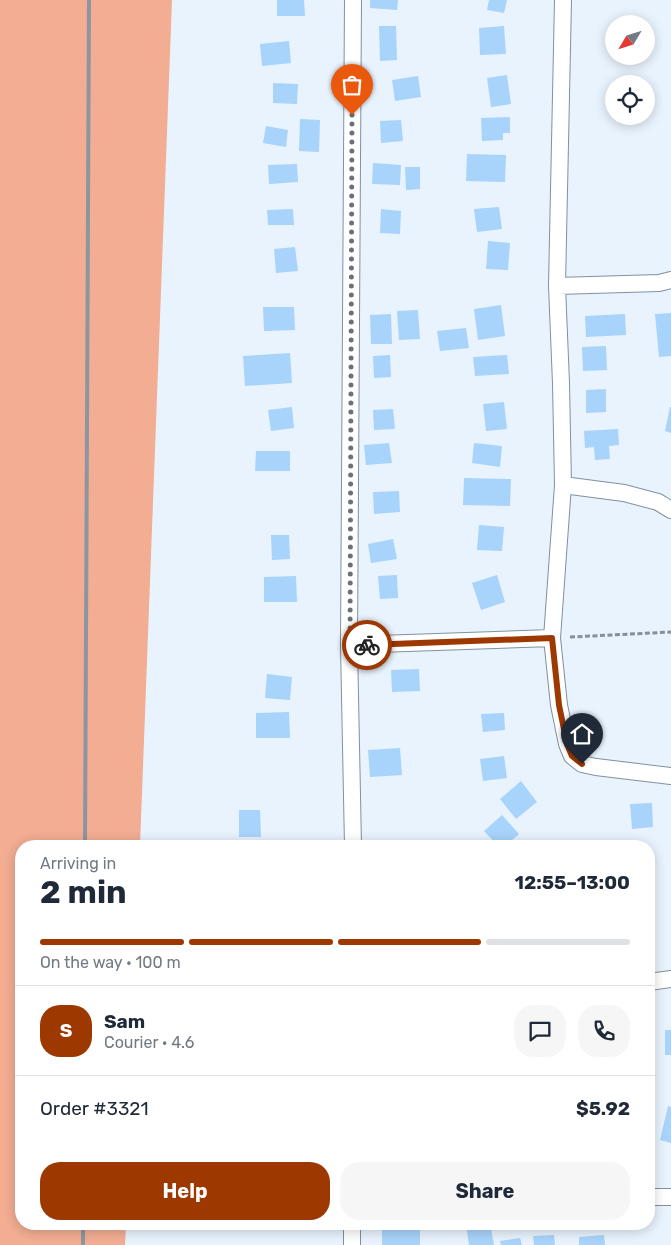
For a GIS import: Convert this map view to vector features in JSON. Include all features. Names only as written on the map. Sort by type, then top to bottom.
[{"type":"street","points":[[353,0],[350,645],[354,840]]},
{"type":"street","points":[[563,0],[558,286],[563,485],[552,638],[559,705],[567,744],[572,756],[582,764],[671,776]]},
{"type":"street","points":[[558,286],[659,283],[671,280]]},
{"type":"street","points":[[563,485],[624,492],[658,502],[671,510]]},
{"type":"street","points":[[350,645],[552,638]]},
{"type":"street","points":[[655,981],[671,979]]},
{"type":"street","points":[[655,1197],[671,1197]]},
{"type":"street","points":[[352,1230],[352,1245]]},
{"type":"path","points":[[552,638],[671,632]]},
{"type":"shaded area","points":[[0,0],[172,0],[140,840],[15,840],[15,1230],[126,1230],[125,1245],[0,1245]]},
{"type":"building","points":[[277,0],[304,0],[305,16],[277,16]]},
{"type":"building","points":[[370,0],[398,0],[397,10],[370,8]]},
{"type":"building","points":[[489,0],[507,0],[504,13],[487,10]]},
{"type":"building","points":[[379,26],[396,26],[397,60],[380,61]]},
{"type":"building","points":[[504,26],[506,54],[480,55],[479,28]]},
{"type":"building","points":[[289,41],[291,63],[262,66],[260,44]]},
{"type":"building","points":[[507,75],[511,104],[491,107],[487,78]]},
{"type":"building","points":[[418,76],[421,97],[395,101],[392,80]]},
{"type":"building","points":[[273,83],[298,84],[297,104],[273,103]]},
{"type":"building","points":[[510,117],[510,133],[503,133],[503,140],[482,141],[481,118]]},
{"type":"building","points":[[300,119],[320,120],[319,152],[299,151]]},
{"type":"building","points":[[401,120],[403,141],[381,143],[380,121]]},
{"type":"building","points":[[266,126],[288,130],[286,147],[263,143]]},
{"type":"building","points":[[467,154],[506,155],[505,182],[466,181]]},
{"type":"building","points":[[373,163],[401,165],[400,185],[372,184]]},
{"type":"building","points":[[297,164],[298,182],[269,184],[268,165]]},
{"type":"building","points":[[405,167],[420,167],[420,189],[406,190]]},
{"type":"building","points":[[499,207],[502,229],[477,232],[474,209]]},
{"type":"building","points":[[293,209],[294,225],[268,225],[267,210]]},
{"type":"building","points":[[381,209],[401,211],[400,234],[380,233]]},
{"type":"building","points":[[488,241],[510,243],[508,270],[486,269]]},
{"type":"building","points":[[295,247],[298,271],[276,273],[274,249]]},
{"type":"building","points":[[501,305],[505,336],[478,340],[474,309]]},
{"type":"building","points":[[263,307],[294,307],[295,330],[264,331]]},
{"type":"building","points":[[418,310],[420,339],[399,340],[397,311]]},
{"type":"building","points":[[671,313],[671,356],[659,357],[655,314]]},
{"type":"building","points":[[391,314],[392,344],[371,344],[370,315]]},
{"type":"building","points":[[625,314],[626,335],[586,337],[585,316]]},
{"type":"building","points":[[466,328],[469,348],[440,351],[437,331]]},
{"type":"building","points":[[606,346],[607,370],[583,371],[582,347]]},
{"type":"building","points":[[290,353],[292,383],[245,386],[243,356]]},
{"type":"building","points":[[390,355],[391,377],[374,378],[373,356]]},
{"type":"building","points":[[507,355],[509,374],[475,376],[473,357]]},
{"type":"building","points":[[606,389],[606,412],[586,413],[586,390]]},
{"type":"building","points":[[504,402],[507,429],[486,431],[483,404]]},
{"type":"building","points":[[292,407],[294,428],[271,431],[268,410]]},
{"type":"building","points":[[671,407],[671,433],[665,431]]},
{"type":"building","points":[[393,409],[395,429],[374,430],[373,410]]},
{"type":"building","points":[[618,429],[619,445],[609,446],[610,459],[595,460],[594,447],[585,448],[584,431]]},
{"type":"building","points":[[389,443],[392,463],[366,465],[364,445]]},
{"type":"building","points":[[474,443],[502,446],[500,467],[472,463]]},
{"type":"building","points":[[256,451],[290,451],[290,471],[255,471]]},
{"type":"building","points":[[464,478],[511,479],[510,506],[463,505]]},
{"type":"building","points":[[399,491],[400,512],[374,514],[373,492]]},
{"type":"building","points":[[479,525],[504,527],[502,551],[477,550]]},
{"type":"building","points":[[271,535],[289,535],[290,559],[272,560]]},
{"type":"building","points":[[393,539],[397,559],[371,563],[368,544]]},
{"type":"building","points":[[397,575],[398,598],[380,599],[378,576]]},
{"type":"building","points":[[497,575],[505,602],[481,610],[472,583]]},
{"type":"building","points":[[296,576],[297,602],[264,602],[264,577]]},
{"type":"building","points":[[419,669],[420,691],[392,692],[391,670]]},
{"type":"building","points":[[267,674],[292,677],[290,700],[265,698]]},
{"type":"building","points":[[289,712],[290,738],[256,738],[256,713]]},
{"type":"building","points":[[504,713],[505,730],[483,732],[481,714]]},
{"type":"building","points":[[400,748],[402,775],[370,777],[368,750]]},
{"type":"building","points":[[504,756],[507,778],[483,781],[480,759]]},
{"type":"building","points":[[521,781],[537,802],[516,819],[500,799]]},
{"type":"building","points":[[652,803],[653,827],[632,829],[630,804]]},
{"type":"building","points":[[239,810],[260,810],[261,837],[239,837]]},
{"type":"building","points":[[502,815],[519,834],[512,840],[492,840],[484,831]]},
{"type":"building","points":[[665,1030],[671,1030],[671,1055],[665,1055]]},
{"type":"building","points":[[668,1106],[671,1107],[671,1143],[660,1140]]},
{"type":"building","points":[[382,1230],[420,1230],[420,1245],[382,1245]]},
{"type":"building","points":[[467,1230],[491,1230],[494,1245],[469,1245]]},
{"type":"building","points":[[554,1235],[555,1245],[534,1245],[533,1236]]},
{"type":"building","points":[[604,1235],[605,1245],[579,1245],[579,1237]]},
{"type":"building","points":[[520,1238],[522,1245],[501,1245],[500,1241]]},
{"type":"railway","points":[[85,840],[89,0]]},
{"type":"railway","points":[[83,1230],[83,1245]]},
{"type":"way so far","points":[[352,115],[350,645],[367,645]]},
{"type":"route","points":[[367,645],[552,638],[559,705],[567,744],[572,756],[582,764]]}]
